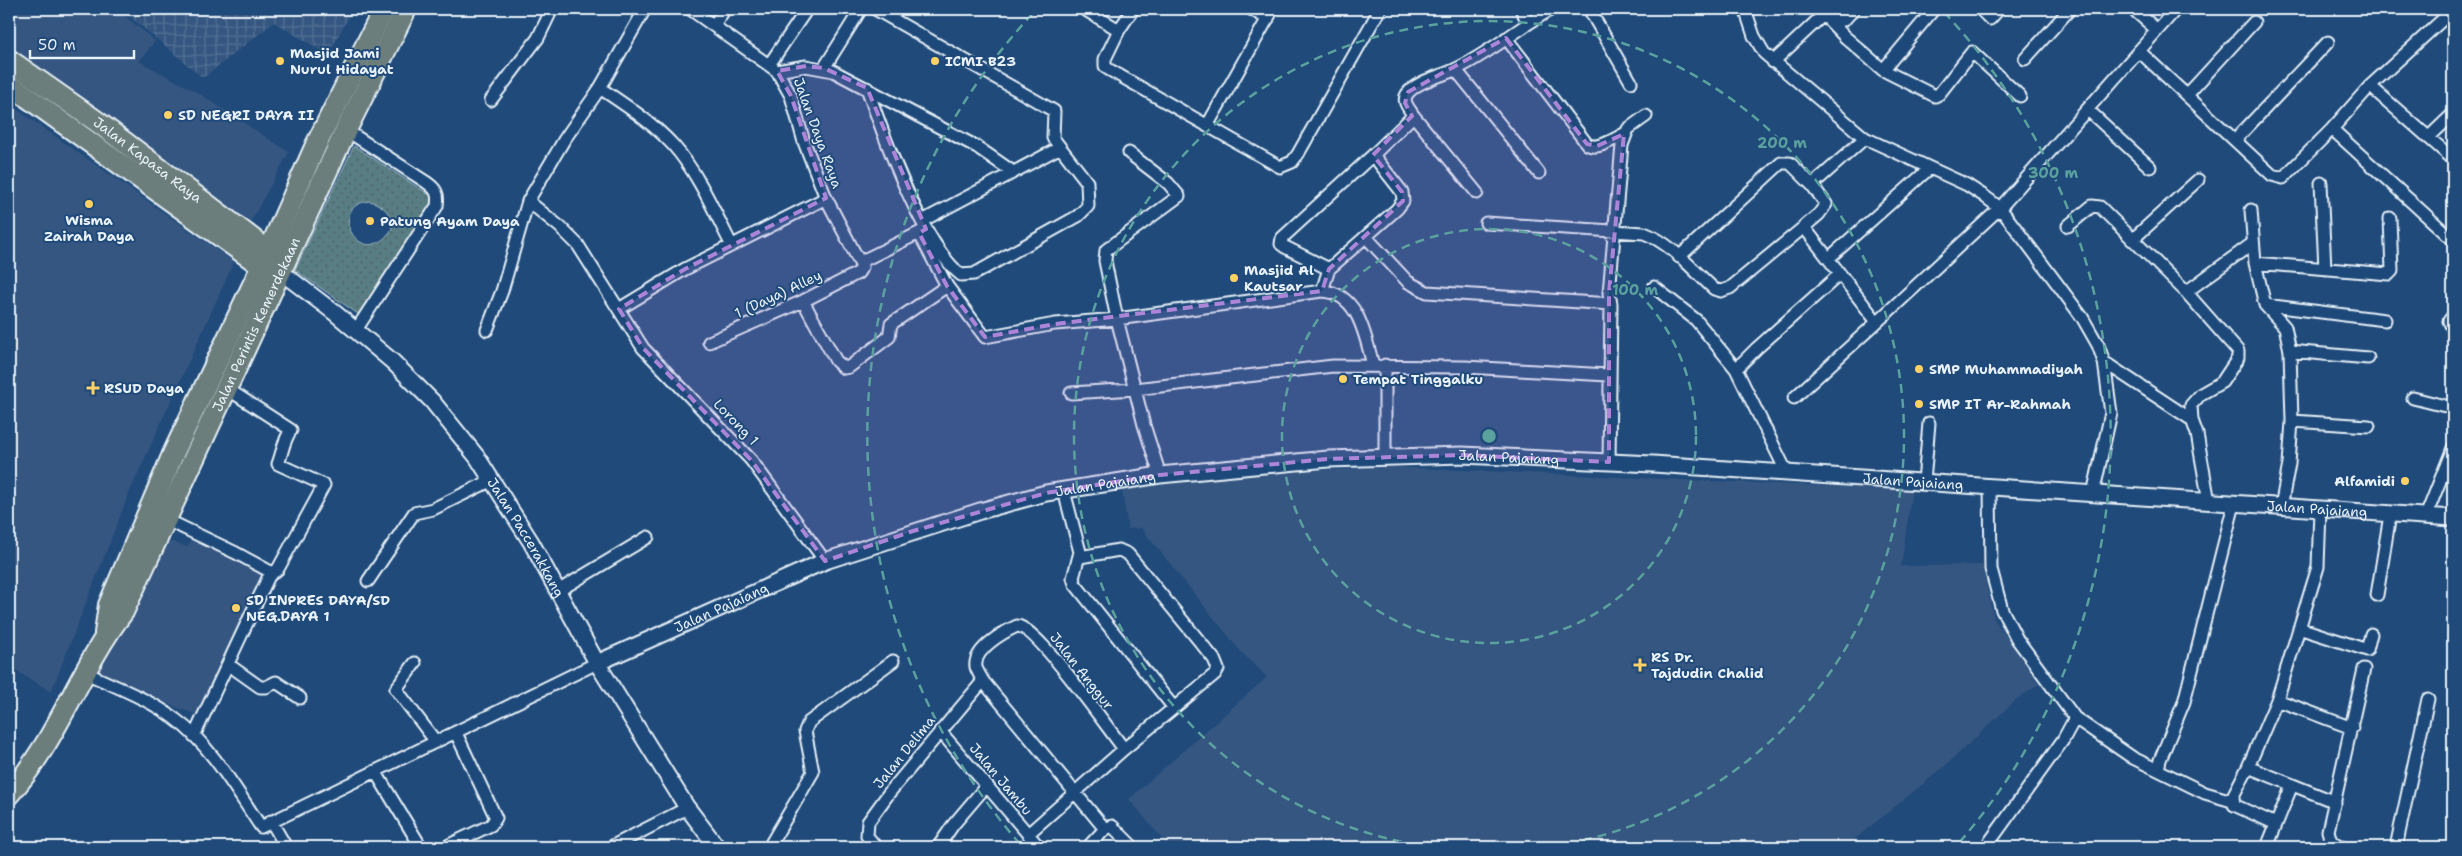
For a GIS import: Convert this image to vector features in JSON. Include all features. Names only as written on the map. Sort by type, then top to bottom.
[{"type":"highway","name":"Jalan Perintis Kemerdekaan","points":[[104,636],[109,605],[174,452],[316,145],[384,9]]},
{"type":"highway","name":"Jalan Perintis Kemerdekaan","points":[[9,794],[24,777],[40,753],[86,673],[104,636],[123,612],[346,130],[406,9]]},
{"type":"highway","name":"Jalan Kapasa Raya","points":[[9,60],[99,123],[281,271]]},
{"type":"highway","name":"Jalan Kapasa Raya","points":[[9,84],[86,140],[265,258]]},
{"type":"highway","points":[[86,140],[99,123]]},
{"type":"highway","points":[[174,452],[193,459]]},
{"type":"main road","name":"Jalan Paccerakkang","points":[[281,271],[356,330],[393,362],[432,401],[477,457],[531,542],[597,663],[687,808],[713,846]]},
{"type":"main road","name":"Jalan Pajaiang","points":[[597,663],[825,561],[980,510],[1064,491],[1160,475],[1328,459],[1462,455],[1609,462],[2453,518]]},
{"type":"street","points":[[491,100],[538,38],[552,9]]},
{"type":"street","points":[[487,330],[502,291],[528,201],[564,140],[600,88],[645,9]]},
{"type":"street","name":"Jalan Daya Raya","points":[[690,9],[773,68],[791,96],[804,142],[826,198],[859,267]]},
{"type":"street","points":[[714,25],[725,9]]},
{"type":"street","points":[[773,68],[807,9]]},
{"type":"street","points":[[824,68],[862,9]]},
{"type":"street","points":[[875,9],[1053,109],[1056,113],[1052,133],[1059,148],[1087,182],[1088,206],[1078,216],[974,274],[961,275],[948,262],[922,228]]},
{"type":"street","points":[[1084,9],[1119,30]]},
{"type":"street","points":[[1133,9],[1119,30],[1105,58],[1105,66],[1150,95],[1276,166],[1286,166],[1298,154],[1380,9]]},
{"type":"street","points":[[1208,126],[1271,14],[1251,9]]},
{"type":"street","points":[[1520,9],[1528,22]]},
{"type":"street","points":[[1477,193],[1413,115],[1405,103],[1405,97],[1416,86],[1456,70],[1528,22],[1552,9]]},
{"type":"street","points":[[1589,9],[1631,82]]},
{"type":"street","points":[[1745,9],[1758,46],[1773,62],[1864,138],[1967,185],[2000,208],[2082,317],[2098,345],[2104,362],[2111,413],[2094,494]]},
{"type":"street","points":[[1818,15],[1844,20],[1854,9]]},
{"type":"street","points":[[1884,70],[1934,9]]},
{"type":"street","points":[[1980,9],[1990,20],[1999,9]]},
{"type":"street","points":[[2025,60],[2070,9]]},
{"type":"street","points":[[2134,9],[2157,30]]},
{"type":"street","points":[[1794,398],[2000,208],[2176,9]]},
{"type":"street","points":[[2139,51],[2272,175],[2283,178],[2332,129],[2370,86],[2453,10]]},
{"type":"street","points":[[1773,62],[1818,15]]},
{"type":"street","points":[[1818,15],[1884,70],[1935,96],[1939,94],[1972,52],[2020,96]]},
{"type":"street","points":[[2187,95],[2254,22]]},
{"type":"street","points":[[1506,38],[1587,144],[1597,146],[1624,134]]},
{"type":"street","points":[[2234,140],[2328,42]]},
{"type":"street","points":[[773,68],[806,66],[824,68],[849,78],[977,147],[1013,172]]},
{"type":"street","points":[[1456,70],[1539,173]]},
{"type":"street","points":[[2370,86],[2453,159]]},
{"type":"street","points":[[600,88],[656,129],[673,146],[702,189],[731,244]]},
{"type":"street","points":[[866,88],[947,286],[985,337],[1055,324],[1117,318],[1322,291],[1338,293],[1355,311],[1379,365],[1385,457]]},
{"type":"street","points":[[2088,110],[2150,167]]},
{"type":"street","points":[[2429,137],[2453,114]]},
{"type":"street","points":[[1329,270],[1285,247],[1281,244],[1282,238],[1373,155],[1413,115]]},
{"type":"street","points":[[1609,462],[1608,375],[1611,304],[1609,293],[1624,134],[1628,128],[1646,116]]},
{"type":"street","points":[[2332,129],[2453,240]]},
{"type":"street","points":[[346,130],[433,186],[439,197],[437,206],[356,330]]},
{"type":"street","points":[[1812,185],[1864,138]]},
{"type":"street","name":"1 (Daya) Alley","points":[[709,342],[803,301],[1013,172],[1059,148]]},
{"type":"street","points":[[1129,153],[1168,183],[1179,196],[1106,250],[1105,261],[1117,318],[1144,425],[1160,475]]},
{"type":"street","points":[[1322,291],[1329,270],[1399,206],[1403,196],[1402,192],[1373,155]]},
{"type":"street","points":[[1486,223],[1644,234],[1655,238],[1714,288],[1725,291],[1804,227],[1819,214],[1826,204],[1812,185],[1790,163],[1781,162],[1679,257]]},
{"type":"street","points":[[1829,258],[1930,168]]},
{"type":"street","points":[[2132,240],[2198,180]]},
{"type":"street","points":[[2321,183],[2325,269]]},
{"type":"street","points":[[619,310],[685,269],[731,244],[826,198]]},
{"type":"street","name":"Lorong 1","points":[[528,201],[570,236],[590,262],[628,328],[643,348],[751,460],[825,561]]},
{"type":"street","points":[[2068,226],[2092,206],[2096,205],[2186,292],[2236,346],[2239,355],[2222,382],[2194,400],[2191,405],[2192,420],[2197,434],[2208,502]]},
{"type":"street","points":[[2251,210],[2252,243],[2265,304],[2284,327],[2290,351],[2292,421],[2289,464],[2281,507]]},
{"type":"street","points":[[2255,263],[2392,273],[2390,218]]},
{"type":"street","points":[[1804,227],[1877,322]]},
{"type":"street","points":[[1366,237],[1408,282],[1427,292],[1611,304]]},
{"type":"street","points":[[2186,292],[2252,243]]},
{"type":"street","points":[[1736,369],[1756,348],[1840,274]]},
{"type":"street","points":[[803,301],[836,361],[844,368],[849,367],[889,337],[890,327],[894,322],[947,286]]},
{"type":"street","points":[[1654,287],[1696,320],[1736,369],[1787,473]]},
{"type":"street","points":[[2265,304],[2385,320]]},
{"type":"street","points":[[2453,316],[2450,321],[2453,329]]},
{"type":"street","points":[[2290,351],[2368,358]]},
{"type":"street","points":[[2104,362],[2192,420]]},
{"type":"street","points":[[1071,393],[1135,389],[1318,367],[1379,365],[1465,367],[1608,375]]},
{"type":"street","points":[[194,736],[270,576],[278,569],[324,485],[278,464],[283,443],[291,430],[226,388]]},
{"type":"street","points":[[2414,398],[2453,408]]},
{"type":"street","points":[[2292,421],[2369,426]]},
{"type":"street","points":[[1924,482],[1930,423]]},
{"type":"street","points":[[2426,516],[2453,448]]},
{"type":"street","points":[[368,581],[414,513],[433,509],[492,480]]},
{"type":"street","points":[[1990,486],[1991,569],[2002,610],[2017,639],[2075,718],[2134,758],[2204,793],[2232,801],[2238,808],[2276,824]]},
{"type":"street","points":[[1064,491],[1080,557],[1073,578],[1075,584],[1174,708]]},
{"type":"street","points":[[2158,770],[2160,760],[2184,702],[2234,504]]},
{"type":"street","points":[[2232,801],[2277,700],[2299,628],[2319,561],[2320,510]]},
{"type":"street","points":[[2377,595],[2390,515]]},
{"type":"street","points":[[165,519],[267,568],[270,576]]},
{"type":"street","points":[[558,591],[648,537]]},
{"type":"street","points":[[1028,834],[1124,749],[1215,674],[1218,665],[1128,554],[1119,550],[1080,557]]},
{"type":"street","name":"Jalan Anggur","points":[[983,681],[976,668],[976,660],[986,647],[1009,630],[1022,626],[1034,635],[1124,749]]},
{"type":"street","points":[[2299,628],[2367,650],[2371,634]]},
{"type":"street","points":[[769,847],[813,772],[805,731],[809,722],[893,661]]},
{"type":"street","points":[[415,663],[396,689],[436,742]]},
{"type":"street","points":[[86,673],[175,718],[194,736],[226,776],[261,827],[597,663]]},
{"type":"street","points":[[229,665],[260,687],[266,687],[276,682],[300,698]]},
{"type":"street","points":[[2342,847],[2331,842],[2328,836],[2364,669]]},
{"type":"street","points":[[983,681],[1076,792],[1104,829]]},
{"type":"street","name":"Jalan Delima","points":[[876,847],[867,836],[868,822],[889,793],[983,681]]},
{"type":"street","points":[[2396,847],[2428,699]]},
{"type":"street","points":[[2277,700],[2352,728]]},
{"type":"street","points":[[1986,847],[2063,740],[2075,718]]},
{"type":"street","name":"Jalan Jambu","points":[[940,731],[1039,847]]},
{"type":"street","points":[[446,847],[490,826],[496,818],[456,733]]},
{"type":"street","points":[[2248,767],[2335,802]]},
{"type":"street","points":[[375,771],[421,847]]},
{"type":"street","points":[[938,847],[953,825],[987,785]]},
{"type":"street","points":[[2267,847],[2292,785]]},
{"type":"street","points":[[611,847],[687,808]]},
{"type":"street","points":[[271,821],[284,846]]},
{"type":"street","points":[[1088,847],[1104,829],[1112,826],[1133,847]]},
{"type":"highlighted area","points":[[1506,38],[1587,144],[1597,146],[1624,134],[1609,293],[1609,462],[1462,455],[1328,459],[1160,475],[1046,493],[913,531],[825,561],[751,460],[643,348],[619,309],[685,269],[826,198],[791,96],[777,71],[806,66],[824,68],[867,88],[926,229],[919,233],[947,286],[985,337],[1055,324],[1322,291],[1329,269],[1403,201],[1402,192],[1373,155],[1412,116],[1405,103],[1408,92]]},
{"type":"shaded area","points":[[9,9],[102,9],[114,18],[120,12],[155,41],[139,61],[195,91],[289,152],[251,221],[9,54]]},
{"type":"shaded area","points":[[121,9],[353,9],[328,55],[274,22],[203,78]]},
{"type":"shaded area","points":[[9,104],[234,262],[130,491],[51,692],[9,666],[9,203],[13,198],[9,194]]},
{"type":"shaded area","name":"RS Dr. Tajdudin Chalid","points":[[1391,467],[1912,490],[1901,566],[1982,565],[1994,619],[2039,684],[2017,699],[1944,767],[1845,847],[1169,847],[1129,799],[1267,677],[1242,653],[1141,528],[1128,529],[1122,490],[1255,473]]},
{"type":"shaded area","points":[[196,534],[271,566],[200,716],[95,676],[155,536],[187,547]]},
{"type":"green space","points":[[354,146],[436,199],[358,314],[295,270]],"holes":[[[370,201],[387,211],[391,219],[392,229],[380,241],[369,245],[359,241],[352,234],[349,224],[350,214],[356,205]]]},
{"type":"place","name":"Masjid Jami Nurul Hidayat","points":[[280,61]]},
{"type":"place","name":"ICMI B23","points":[[935,61]]},
{"type":"place","name":"SD NEGRI DAYA II","points":[[168,115]]},
{"type":"place","name":"Wisma Zairah Daya","points":[[89,204]]},
{"type":"place","name":"Patung Ayam Daya","points":[[370,221]]},
{"type":"place","name":"Masjid Al Kautsar","points":[[1234,278]]},
{"type":"place","name":"SMP Muhammadiyah","points":[[1919,369]]},
{"type":"place","name":"Tempat Tinggalku","points":[[1343,379]]},
{"type":"place","name":"RSUD Daya","points":[[93,388]]},
{"type":"place","name":"SMP IT Ar-Rahmah","points":[[1919,404]]},
{"type":"place","name":"Alfamidi","points":[[2405,481]]},
{"type":"place","name":"SD INPRES DAYA/SD NEG.DAYA 1","points":[[236,608]]},
{"type":"place","name":"RS Dr. Tajdudin Chalid","points":[[1640,665]]}]
